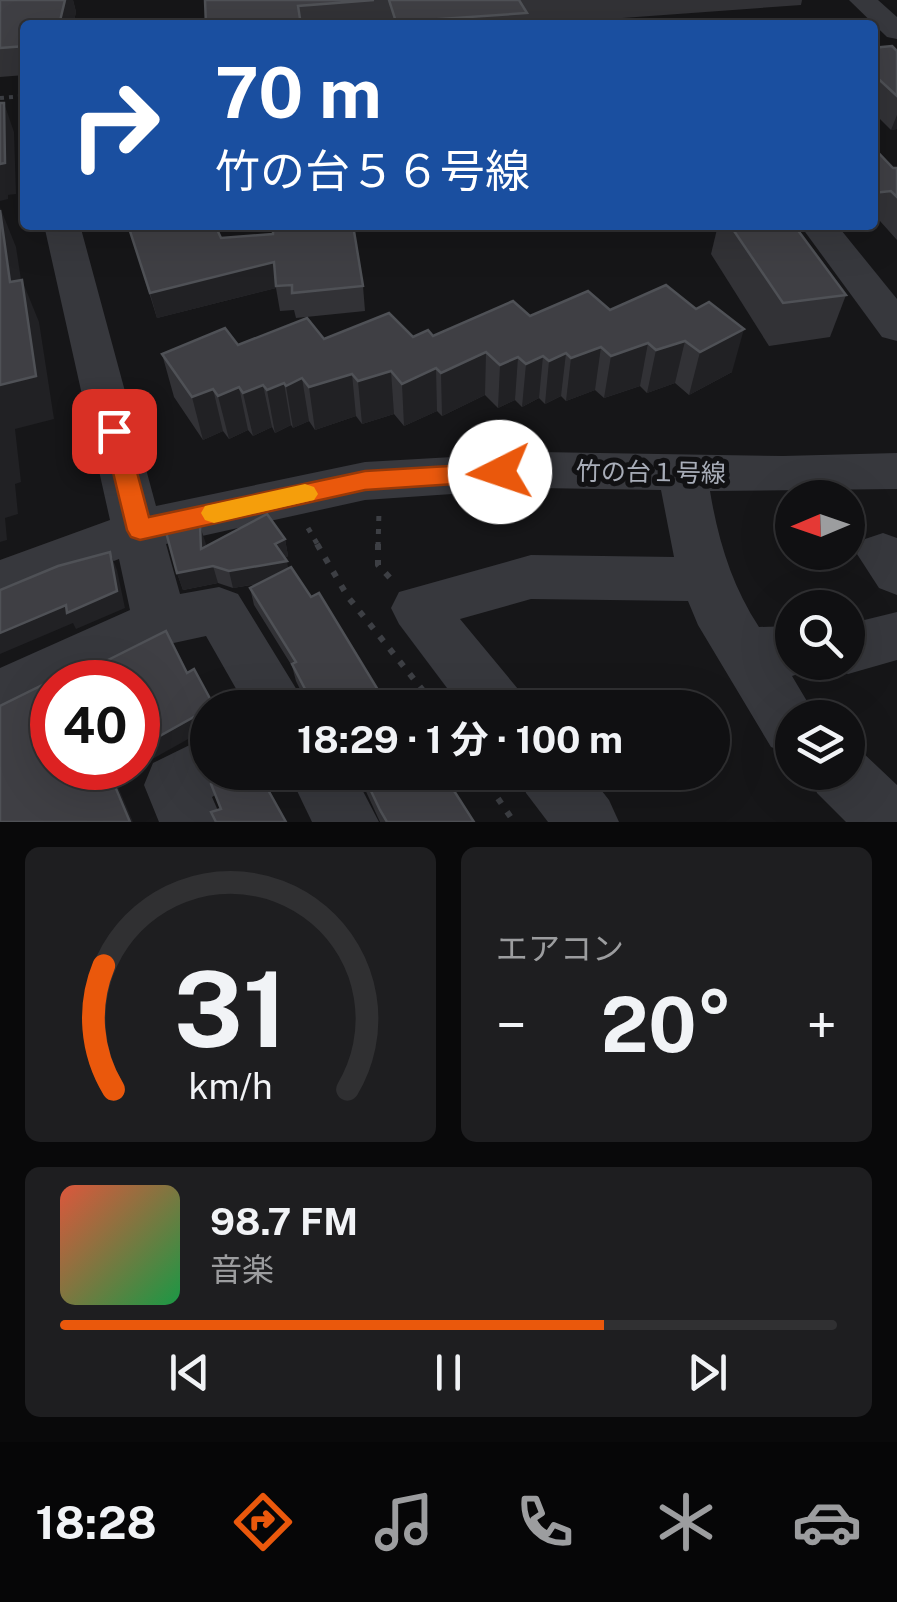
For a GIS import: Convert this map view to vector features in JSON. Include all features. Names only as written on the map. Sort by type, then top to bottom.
[{"type":"street","points":[[862,0],[897,31]]},
{"type":"street","points":[[63,230],[160,622]]},
{"type":"street","points":[[822,230],[897,327]]},
{"type":"street","name":"竹の台１号線","points":[[0,583],[140,530],[380,480],[539,470],[897,471]]},
{"type":"street","points":[[683,472],[691,530],[717,609],[768,652],[783,700]]},
{"type":"street","points":[[483,690],[418,608],[531,578],[707,580]]},
{"type":"street","points":[[0,696],[160,622],[220,610],[268,690]]},
{"type":"street","points":[[865,644],[897,636]]},
{"type":"street","points":[[190,776],[175,785],[191,822]]},
{"type":"street","points":[[329,790],[348,822]]},
{"type":"street","points":[[562,790],[587,822]]},
{"type":"street","points":[[857,790],[890,822]]},
{"type":"path","points":[[380,480],[378,565],[418,608]]},
{"type":"path","points":[[299,512],[348,597],[423,690]]},
{"type":"path","points":[[492,790],[514,822]]},
{"type":"building","points":[[0,0],[65,0],[60,20],[20,20],[20,46],[0,48]]},
{"type":"building","points":[[205,0],[374,0],[298,6],[300,20],[206,20]]},
{"type":"building","points":[[389,0],[519,0],[527,13],[425,20],[395,20]]},
{"type":"building","points":[[892,46],[897,51],[897,96],[878,79],[878,47]]},
{"type":"building","points":[[0,103],[4,103],[5,163],[0,164]]},
{"type":"building","points":[[878,152],[897,168],[897,197],[891,191],[878,192]]},
{"type":"building","points":[[0,210],[10,282],[22,280],[36,376],[0,385]]},
{"type":"building","points":[[130,230],[217,230],[221,238],[273,234],[273,230],[354,230],[363,286],[292,293],[292,285],[276,286],[274,262],[150,293]]},
{"type":"building","points":[[733,230],[798,230],[846,295],[783,303]]},
{"type":"building","points":[[666,285],[696,309],[709,302],[744,329],[700,352],[685,341],[656,350],[648,343],[611,356],[601,347],[571,358],[566,353],[549,361],[543,356],[526,364],[518,357],[500,365],[486,352],[441,373],[436,368],[402,384],[391,371],[358,381],[352,374],[309,387],[302,378],[267,390],[263,385],[243,393],[239,387],[218,396],[213,389],[192,397],[162,354],[225,328],[238,345],[307,318],[324,339],[389,313],[413,337],[428,330],[433,336],[513,301],[530,316],[588,291],[610,310]]},
{"type":"building","points":[[267,514],[285,539],[275,544],[287,561],[229,571],[213,566],[177,573],[166,532],[200,526],[201,549]]},
{"type":"building","points":[[110,552],[117,591],[67,613],[66,605],[0,633],[0,590],[58,566]]},
{"type":"building","points":[[291,567],[311,597],[319,593],[378,690],[306,690],[292,664],[296,662],[250,588]]},
{"type":"building","points":[[166,631],[187,673],[194,669],[205,690],[190,690],[190,719],[160,736],[160,660],[108,660]]},
{"type":"building","points":[[30,691],[30,790],[117,790],[130,822],[0,822],[0,706]]},
{"type":"building","points":[[213,790],[268,790],[286,822],[216,822],[211,812],[221,809]]},
{"type":"building","points":[[371,790],[454,790],[474,822],[387,822]]},
{"type":"slow traffic","points":[[214,513],[305,494]]},
{"type":"route","points":[[114,431],[140,530],[365,481],[500,472]]}]
